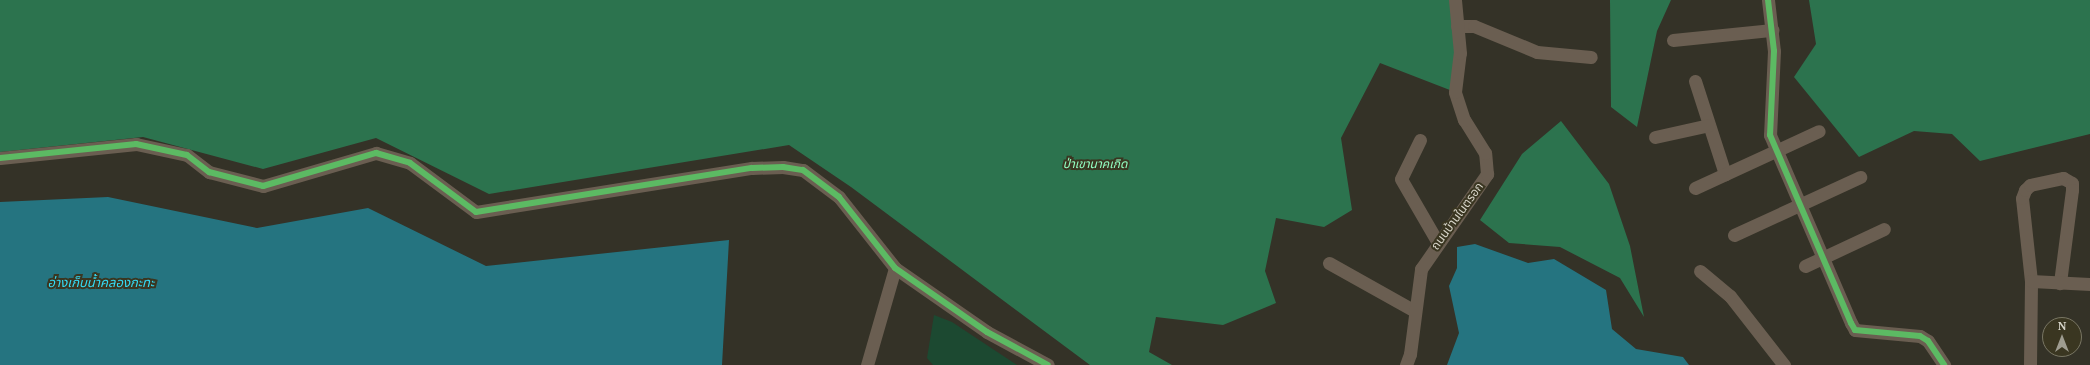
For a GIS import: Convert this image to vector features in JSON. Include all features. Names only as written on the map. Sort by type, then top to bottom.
[{"type":"street","name":"ถนนบ้านในตรอก","points":[[1406,365],[1410,354],[1421,269],[1438,241],[1487,174],[1485,153],[1464,120],[1454,92],[1460,53],[1455,0]]},
{"type":"street","points":[[1768,0],[1774,51],[1770,135],[1774,150],[1855,330],[1920,336],[1928,341],[1944,365]]},
{"type":"street","points":[[1458,26],[1474,26],[1537,52],[1591,57]]},
{"type":"street","points":[[1673,40],[1772,30]]},
{"type":"street","points":[[1695,81],[1725,174]]},
{"type":"street","points":[[1655,137],[1709,125]]},
{"type":"street","points":[[1695,188],[1774,150],[1819,131]]},
{"type":"street","points":[[1420,140],[1401,179],[1438,241]]},
{"type":"street","points":[[0,158],[136,144],[187,155],[209,172],[263,186],[376,153],[410,163],[476,212],[592,196],[679,179],[784,167],[803,170],[826,185],[895,268],[987,332],[1048,365]]},
{"type":"street","points":[[1734,235],[1860,177]]},
{"type":"street","points":[[2030,365],[2030,281],[2022,198],[2025,190],[2030,185],[2063,178],[2072,183],[2072,190],[2060,283]]},
{"type":"street","points":[[1805,266],[1884,229]]},
{"type":"street","points":[[1329,263],[1415,312]]},
{"type":"street","points":[[867,365],[895,268]]},
{"type":"street","points":[[1700,271],[1730,296],[1784,365]]},
{"type":"street","points":[[2030,281],[2090,284]]},
{"type":"green space","name":"ป่าเขานาคเกิด","points":[[0,0],[1453,0],[1455,92],[1380,63],[1341,138],[1352,210],[1324,227],[1276,218],[1265,271],[1276,303],[1223,325],[1156,317],[1149,352],[1172,365],[1090,365],[851,187],[789,145],[489,194],[376,138],[263,169],[143,137],[0,152]]},
{"type":"green space","points":[[1610,0],[1671,0],[1657,31],[1637,127],[1611,107]]},
{"type":"green space","points":[[1809,0],[2090,0],[2090,134],[1980,161],[1952,134],[1914,131],[1859,157],[1794,77],[1816,44]]},
{"type":"green space","points":[[1561,121],[1609,184],[1630,246],[1644,317],[1620,278],[1560,247],[1509,243],[1480,220],[1522,154]]},
{"type":"green space","points":[[934,315],[952,322],[1017,365],[933,365],[927,358]]},
{"type":"water","name":"อ่างเก็บน้ำคลองกะทะ","points":[[108,197],[257,228],[368,208],[486,266],[729,240],[722,365],[0,365],[0,202]]},
{"type":"water","points":[[1475,244],[1528,263],[1554,259],[1606,290],[1612,329],[1636,349],[1683,357],[1689,365],[1447,365],[1459,333],[1449,286],[1457,268],[1457,247]]},
{"type":"cycle path","points":[[1768,0],[1774,51],[1770,135],[1851,323],[1855,330],[1920,336],[1928,341],[1944,365]]},
{"type":"cycle path","points":[[0,158],[136,144],[187,155],[209,172],[263,186],[376,153],[410,163],[476,212],[752,168],[783,167],[803,170],[839,197],[895,268],[987,332],[1048,365]]}]
